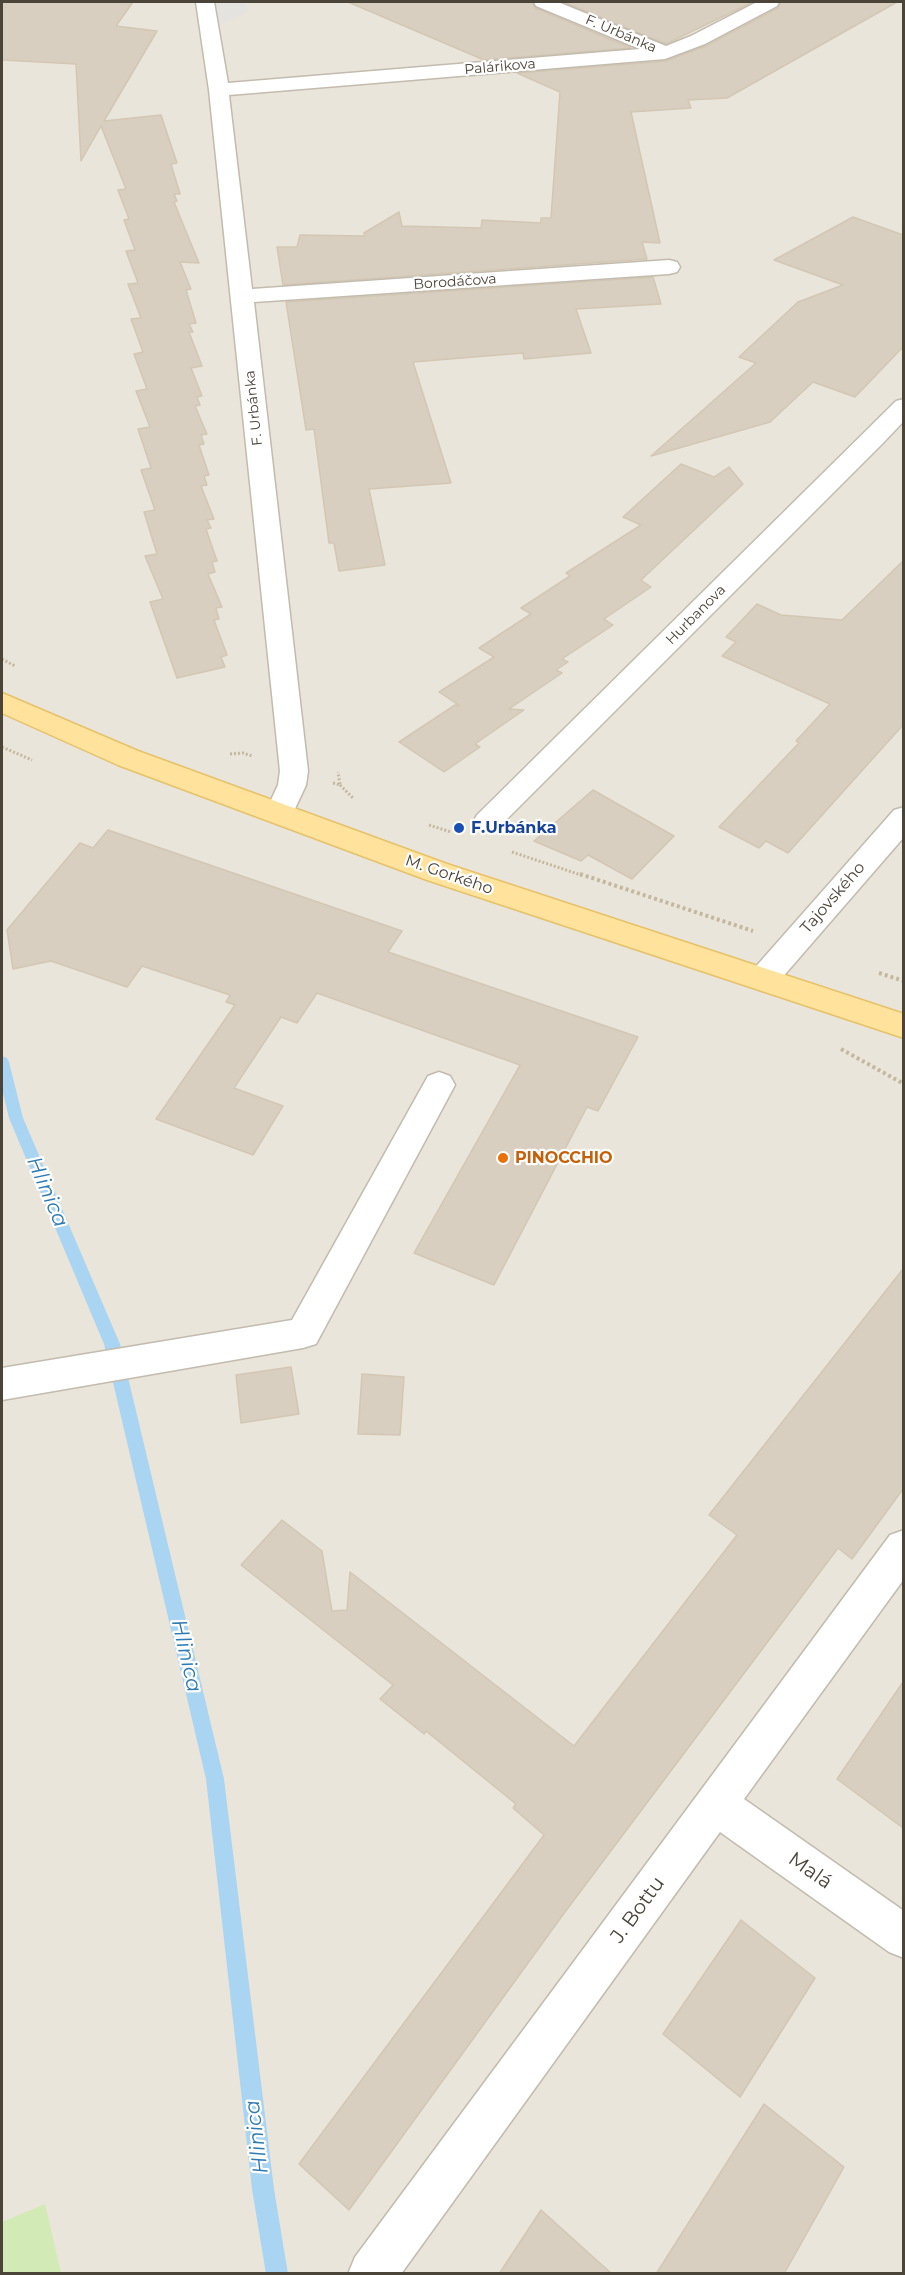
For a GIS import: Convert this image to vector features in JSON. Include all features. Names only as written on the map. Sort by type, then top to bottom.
[{"type":"main road","name":"M. Gorkého","points":[[2,702],[128,758],[437,872],[903,1026]]},
{"type":"street","name":"F. Urbánka","points":[[205,2],[219,90],[294,771],[292,785],[279,813]]},
{"type":"street","name":"F. Urbánka","points":[[543,2],[665,53]]},
{"type":"street","name":"Palárikova","points":[[219,90],[665,53],[698,40],[770,2]]},
{"type":"street","name":"Borodáčova","points":[[242,296],[669,267]]},
{"type":"street","name":"Hurbanova","points":[[487,822],[857,455],[903,406]]},
{"type":"street","name":"Tajovského","points":[[763,979],[903,817]]},
{"type":"street","points":[[2,1384],[303,1333],[439,1085]]},
{"type":"street","name":"J. Bottu","points":[[372,2274],[903,1547]]},
{"type":"street","name":"Malá","points":[[716,1804],[903,1937]]},
{"type":"path","points":[[870,970],[903,981]]},
{"type":"shaded area","points":[[2,2],[903,2],[903,2273],[2,2273]]},
{"type":"shaded area","points":[[214,2],[246,2],[248,12],[216,27]]},
{"type":"green space","points":[[45,2204],[61,2273],[2,2273],[2,2222]]},
{"type":"building","points":[[2,2],[133,2],[116,26],[157,31],[104,121],[161,115],[177,163],[171,164],[180,194],[174,194],[177,201],[174,202],[199,263],[180,262],[191,289],[186,290],[196,323],[189,324],[193,332],[189,332],[202,366],[191,368],[202,396],[197,397],[200,405],[195,406],[207,434],[201,435],[204,444],[199,445],[209,475],[204,476],[207,485],[201,486],[214,519],[207,520],[211,528],[206,529],[217,561],[212,562],[215,572],[208,574],[222,607],[216,608],[219,619],[214,620],[227,655],[221,657],[225,667],[177,678],[150,602],[163,599],[145,556],[157,554],[144,512],[155,510],[141,470],[151,468],[138,429],[150,427],[136,391],[147,389],[134,354],[143,352],[131,319],[141,318],[128,284],[138,283],[126,251],[135,250],[124,220],[129,219],[118,190],[126,189],[101,126],[81,161],[76,64],[2,60]]},
{"type":"building","points":[[348,2],[532,2],[535,8],[631,48],[484,60]]},
{"type":"building","points":[[563,2],[753,2],[666,44]]},
{"type":"building","points":[[781,2],[897,2],[727,98],[688,100],[691,108],[631,112],[660,243],[642,242],[647,259],[283,285],[277,247],[297,247],[300,235],[364,236],[364,233],[399,212],[402,226],[481,228],[482,220],[541,223],[541,218],[551,218],[560,92],[517,73],[666,61],[706,46],[778,8]]},
{"type":"building","points":[[853,217],[903,235],[903,347],[855,397],[813,382],[770,422],[651,456],[756,363],[739,357],[798,302],[843,285],[774,260]]},
{"type":"building","points":[[653,277],[661,304],[576,309],[591,353],[524,359],[523,353],[413,362],[451,483],[369,489],[385,565],[339,571],[334,543],[329,543],[314,429],[306,430],[286,302]]},
{"type":"building","points":[[681,464],[714,477],[729,467],[743,484],[641,580],[651,587],[604,619],[613,625],[562,659],[568,662],[556,670],[562,673],[509,709],[524,710],[475,744],[480,747],[444,772],[399,742],[455,705],[460,706],[439,692],[494,657],[479,648],[531,614],[521,608],[570,576],[566,573],[641,525],[623,517]]},
{"type":"building","points":[[903,561],[903,725],[788,853],[766,841],[759,848],[719,827],[799,743],[796,741],[830,704],[722,656],[736,642],[726,637],[757,604],[781,615],[842,620]]},
{"type":"building","points":[[593,790],[674,836],[632,879],[588,855],[581,861],[534,841]]},
{"type":"building","points":[[108,830],[402,931],[388,952],[638,1037],[598,1111],[587,1107],[494,1285],[414,1253],[520,1065],[317,993],[297,1023],[281,1017],[234,1088],[283,1106],[253,1155],[156,1119],[235,1005],[226,1002],[230,995],[142,966],[127,987],[51,961],[13,969],[7,930],[80,843],[93,848]]},
{"type":"building","points":[[903,1269],[903,1489],[852,1559],[838,1548],[565,1912],[349,2210],[299,2164],[544,1835],[513,1808],[516,1804],[426,1731],[424,1734],[380,1699],[393,1685],[241,1565],[282,1520],[322,1551],[332,1611],[347,1610],[350,1572],[574,1746],[737,1535],[709,1515]]},
{"type":"building","points":[[291,1367],[299,1414],[241,1423],[236,1375]]},
{"type":"building","points":[[362,1374],[404,1377],[400,1435],[358,1434]]},
{"type":"building","points":[[903,1682],[903,1828],[837,1779]]},
{"type":"building","points":[[741,1920],[815,1978],[740,2097],[663,2034]]},
{"type":"building","points":[[764,2104],[844,2167],[784,2274],[656,2274]]},
{"type":"building","points":[[541,2210],[612,2274],[499,2274]]},
{"type":"waterway","name":"Hlinica","points":[[2,1062],[16,1118],[112,1344],[215,1779],[263,2189],[277,2274]]},
{"type":"place","name":"F.Urbánka","points":[[459,828]]},
{"type":"place","name":"PINOCCHIO","points":[[503,1158]]}]
